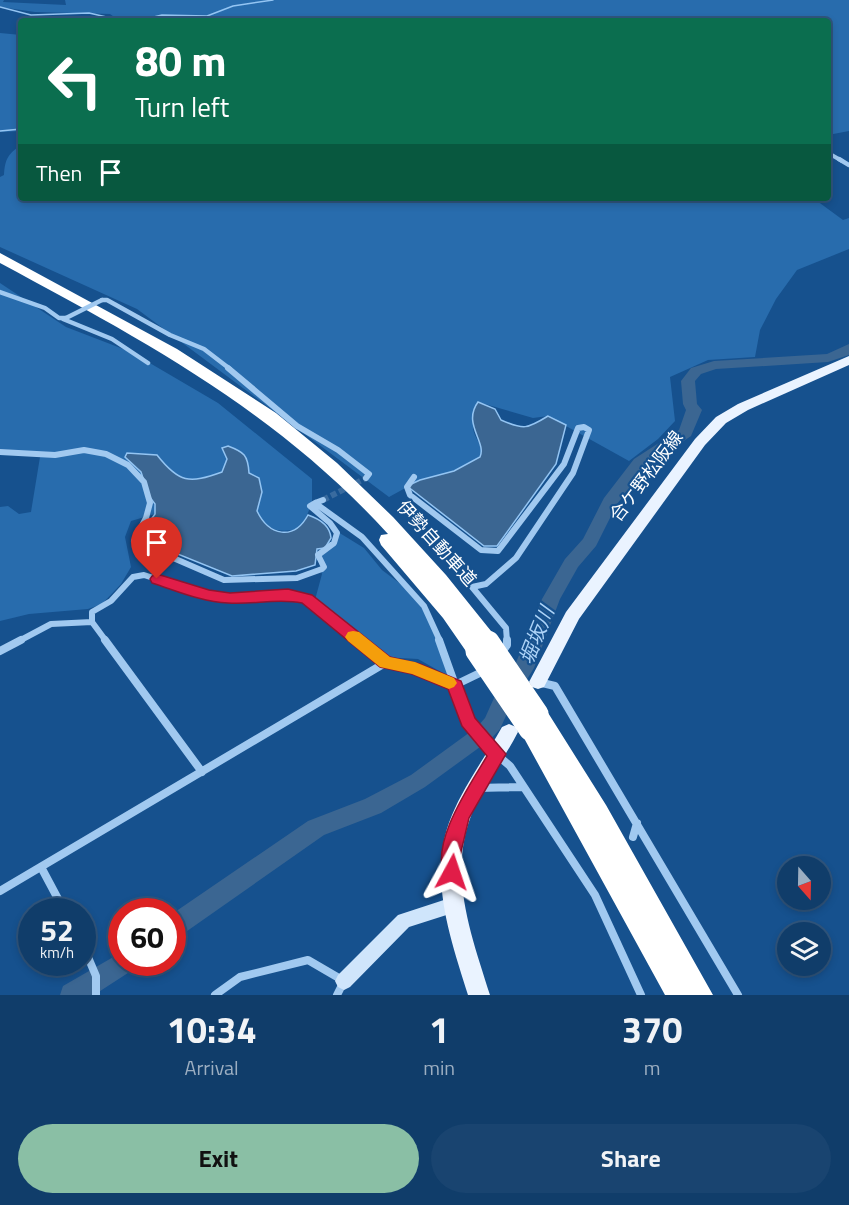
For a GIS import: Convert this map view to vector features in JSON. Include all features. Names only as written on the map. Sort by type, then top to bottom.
[{"type":"highway","name":"伊勢自動車道","points":[[0,257],[162,346],[270,417],[331,467],[381,516],[448,590],[525,725],[567,791],[679,995]]},
{"type":"highway","name":"伊勢自動車道","points":[[0,266],[153,351],[229,400],[268,429],[356,506],[482,646]]},
{"type":"highway","name":"伊勢自動車道","points":[[525,725],[598,812],[700,995]]},
{"type":"main road","name":"合ケ野松阪線","points":[[538,682],[572,616],[699,442],[721,420],[743,407],[849,360]]},
{"type":"main road","points":[[479,995],[453,905],[451,856],[461,816],[498,754],[525,725]]},
{"type":"street","points":[[831,155],[849,165]]},
{"type":"street","points":[[0,292],[45,308],[72,325],[87,328],[123,344],[148,363]]},
{"type":"street","points":[[65,319],[102,300],[108,300],[170,335],[204,349],[270,401],[297,426],[356,462],[369,474],[366,478]]},
{"type":"street","points":[[202,772],[92,622],[92,612],[111,601],[133,577],[144,575],[209,596],[230,598],[288,595],[306,599],[385,663],[415,668],[455,685],[482,674],[507,645],[506,628],[472,587],[486,584],[508,566],[536,531],[573,473],[589,430],[584,427],[578,429],[564,464],[498,551],[481,550],[410,495],[407,487],[414,477]]},
{"type":"street","points":[[0,452],[52,455],[84,450],[104,454],[121,461],[144,478],[150,499],[148,515],[134,542],[224,580],[297,578],[322,569],[324,567],[318,555],[335,542],[338,536],[337,530],[310,506],[323,500]]},
{"type":"street","points":[[315,502],[362,537],[418,598],[435,627],[468,721],[489,748],[510,766],[595,895],[640,995]]},
{"type":"street","points":[[0,651],[51,624],[92,622]]},
{"type":"street","points":[[0,891],[385,663]]},
{"type":"street","points":[[538,682],[555,686],[738,995]]},
{"type":"street","points":[[477,788],[524,787]]},
{"type":"street","points":[[633,837],[637,823]]},
{"type":"street","points":[[41,867],[58,898]]},
{"type":"street","points":[[595,895],[604,891]]},
{"type":"street","points":[[215,995],[240,977],[308,960],[340,988],[404,921],[453,905]]},
{"type":"street","points":[[95,976],[98,990],[96,995]]},
{"type":"shaded area","points":[[0,0],[66,5],[65,0],[849,0],[849,131],[831,134],[831,18],[116,18],[110,14],[35,12],[0,7]]},
{"type":"shaded area","points":[[0,33],[18,35],[18,131],[0,132]]},
{"type":"shaded area","points":[[18,147],[18,201],[817,201],[843,220],[849,218],[849,249],[797,270],[776,299],[760,330],[755,357],[708,360],[670,377],[675,421],[658,439],[629,461],[548,416],[533,418],[478,402],[473,428],[481,449],[480,457],[454,471],[420,480],[389,497],[137,309],[0,247],[0,177],[4,175],[8,157]]},
{"type":"shaded area","points":[[0,283],[66,327],[131,352],[218,403],[312,479],[312,503],[302,527],[281,531],[265,523],[257,511],[262,492],[259,479],[249,473],[248,461],[242,452],[234,448],[228,446],[223,448],[227,459],[222,472],[193,479],[179,476],[157,455],[127,453],[125,457],[141,472],[156,510],[155,514],[131,521],[125,537],[131,567],[121,584],[102,604],[88,609],[29,614],[0,621],[0,507],[8,506],[19,514],[31,512],[40,457],[0,450]]},
{"type":"shaded area","points":[[478,402],[495,409],[501,420],[520,427],[530,426],[548,416],[566,425],[556,464],[497,546],[484,546],[407,486],[454,471],[480,457],[480,445],[473,425],[474,410]]},
{"type":"shaded area","points":[[228,446],[244,455],[248,462],[249,473],[259,478],[262,492],[257,511],[268,526],[282,532],[289,532],[296,529],[308,515],[326,527],[331,538],[325,548],[317,549],[315,565],[296,571],[232,576],[138,538],[155,514],[155,504],[149,496],[141,472],[125,457],[127,453],[157,455],[179,476],[193,479],[222,472],[227,459],[222,448]]},
{"type":"shaded area","points":[[338,532],[364,548],[382,570],[414,594],[426,608],[450,677],[418,659],[382,657],[315,600],[322,574],[318,559]]},
{"type":"waterway","points":[[150,18],[162,15],[207,16],[233,6],[273,0]]},
{"type":"waterway","points":[[0,7],[31,15],[89,13],[111,18]]},
{"type":"waterway","points":[[0,131],[18,129]]},
{"type":"waterway","name":"堀坂川","points":[[186,918],[316,828],[373,806],[418,781],[484,733],[493,723],[501,704],[524,668],[551,599],[571,563],[590,542],[610,502],[640,463],[686,433],[694,410],[690,404],[688,381],[696,371],[714,365],[828,358],[841,354],[849,348]]},
{"type":"waterway","name":"堀坂川","points":[[72,995],[108,972]]},
{"type":"tunnel","points":[[323,500],[366,478]]},
{"type":"slow traffic","points":[[353,637],[385,663],[415,668],[449,683]]},
{"type":"route","points":[[157,579],[209,596],[230,598],[288,595],[306,599],[385,663],[415,668],[455,685],[468,721],[489,748],[498,754],[461,816],[451,856],[452,872]]}]
